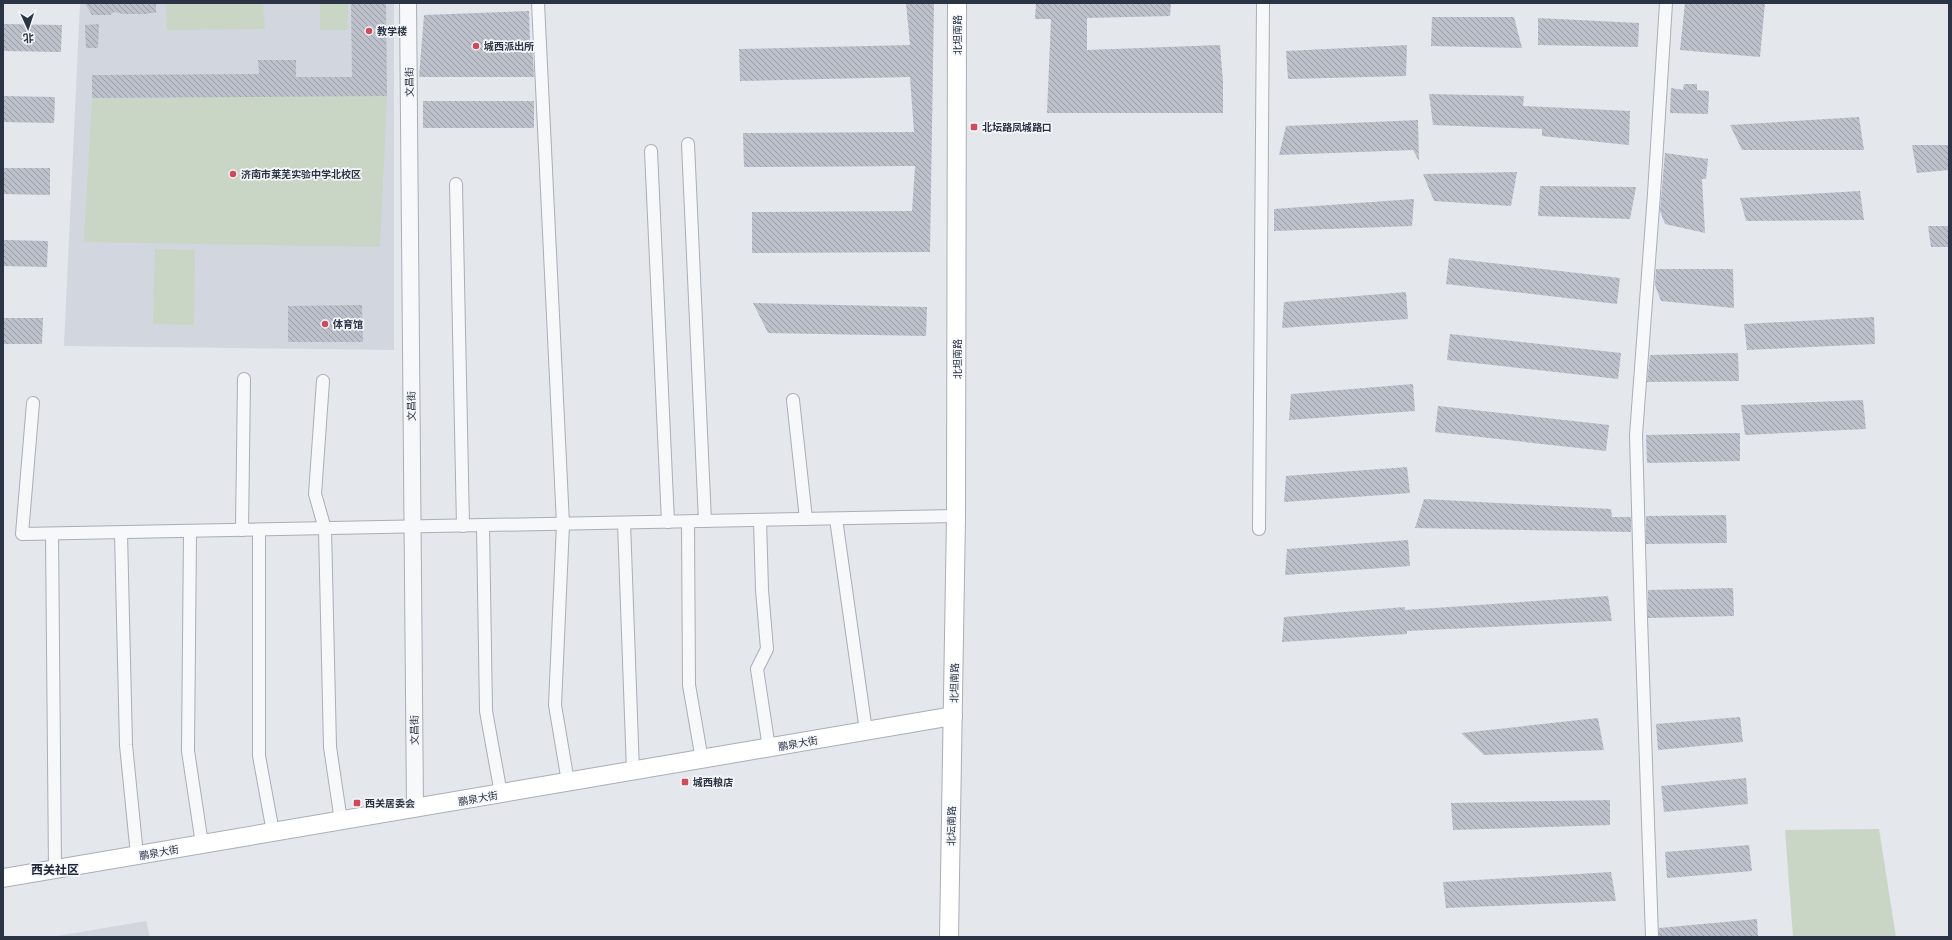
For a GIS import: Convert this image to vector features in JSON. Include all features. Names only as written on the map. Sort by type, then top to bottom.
[{"type":"main road","name":"北坦南路","points":[[953,716],[956,516],[957,3]]},
{"type":"main road","name":"鹏泉大街","points":[[3,878],[953,716]]},
{"type":"main road","name":"北坛南路","points":[[949,937],[953,716]]},
{"type":"street","name":"文昌街","points":[[408,3],[415,808]]},
{"type":"street","points":[[538,3],[563,524],[555,705],[568,782]]},
{"type":"street","points":[[1259,529],[1263,3]]},
{"type":"street","points":[[1652,937],[1640,618],[1636,435],[1666,3]]},
{"type":"street","points":[[688,144],[705,521]]},
{"type":"street","points":[[651,152],[668,522]]},
{"type":"street","points":[[456,184],[462,526]]},
{"type":"street","points":[[242,530],[244,379]]},
{"type":"street","points":[[324,381],[315,494],[325,529],[330,747],[341,821]]},
{"type":"street","points":[[793,400],[806,520]]},
{"type":"street","points":[[33,403],[22,534],[956,516]]},
{"type":"street","points":[[836,519],[866,732]]},
{"type":"street","points":[[760,520],[762,590],[767,649],[757,669],[769,748]]},
{"type":"street","points":[[688,522],[689,684],[702,760]]},
{"type":"street","points":[[624,523],[633,771]]},
{"type":"street","points":[[483,526],[486,711],[501,794]]},
{"type":"street","points":[[259,530],[259,756],[272,832]]},
{"type":"street","points":[[190,531],[188,751],[202,844]]},
{"type":"street","points":[[121,532],[126,745],[137,856]]},
{"type":"street","points":[[52,534],[55,869]]},
{"type":"shaded area","name":"济南市莱芜实验中学北校区","points":[[80,3],[394,3],[394,350],[64,346]]},
{"type":"shaded area","points":[[146,921],[150,937],[51,937]]},
{"type":"green space","points":[[166,3],[263,3],[265,29],[167,30]]},
{"type":"green space","points":[[320,3],[348,3],[348,30],[320,30]]},
{"type":"green space","points":[[387,96],[380,247],[84,242],[92,98]]},
{"type":"green space","points":[[155,249],[195,250],[194,325],[153,324]]},
{"type":"green space","points":[[1879,829],[1896,937],[1793,937],[1785,830]]},
{"type":"building","points":[[85,3],[156,3],[156,13],[124,14],[114,12],[110,15],[92,15]]},
{"type":"building","name":"教学楼","points":[[351,3],[386,3],[387,96],[92,98],[92,75],[259,74],[258,60],[296,60],[296,77],[352,77]]},
{"type":"building","points":[[906,3],[934,3],[930,252],[752,253],[752,212],[912,211],[915,166],[744,167],[743,133],[914,132],[910,77],[740,81],[739,49],[910,45]]},
{"type":"building","points":[[1036,3],[1171,3],[1170,16],[1087,18],[1087,50],[1220,45],[1223,82],[1223,113],[1047,113],[1051,19],[1035,19]]},
{"type":"building","points":[[1685,3],[1765,3],[1760,57],[1680,50]]},
{"type":"building","name":"城西派出所","points":[[529,11],[530,42],[532,42],[534,77],[419,77],[424,15]]},
{"type":"building","points":[[1432,17],[1514,17],[1522,48],[1431,46]]},
{"type":"building","points":[[1538,18],[1639,23],[1638,47],[1538,45]]},
{"type":"building","points":[[3,24],[62,25],[61,52],[3,51]]},
{"type":"building","points":[[99,24],[98,48],[86,48],[85,25]]},
{"type":"building","points":[[1407,45],[1406,76],[1288,79],[1286,51]]},
{"type":"building","points":[[1684,84],[1697,84],[1697,90],[1709,91],[1708,114],[1670,113],[1671,88],[1683,90]]},
{"type":"building","points":[[1429,94],[1524,96],[1523,106],[1630,111],[1629,145],[1542,136],[1542,129],[1433,125]]},
{"type":"building","points":[[3,96],[55,97],[54,123],[3,122]]},
{"type":"building","points":[[423,101],[534,101],[534,128],[423,128]]},
{"type":"building","points":[[1859,117],[1864,150],[1742,150],[1730,125]]},
{"type":"building","points":[[1418,120],[1419,161],[1413,150],[1279,155],[1286,126]]},
{"type":"building","points":[[1912,145],[1949,145],[1949,170],[1917,173]]},
{"type":"building","points":[[1665,153],[1708,159],[1706,179],[1702,179],[1705,233],[1665,224],[1660,211]]},
{"type":"building","points":[[3,168],[50,168],[50,195],[3,194]]},
{"type":"building","points":[[1517,172],[1511,206],[1434,201],[1423,174]]},
{"type":"building","points":[[1540,186],[1636,187],[1630,219],[1538,216]]},
{"type":"building","points":[[1860,191],[1864,220],[1746,221],[1740,198]]},
{"type":"building","points":[[1414,199],[1412,226],[1274,231],[1274,209]]},
{"type":"building","points":[[1928,226],[1949,226],[1949,247],[1931,247]]},
{"type":"building","points":[[3,240],[48,241],[47,267],[3,266]]},
{"type":"building","points":[[1449,258],[1620,278],[1617,304],[1446,284]]},
{"type":"building","points":[[1656,269],[1733,269],[1734,308],[1661,301],[1655,285]]},
{"type":"building","points":[[1406,292],[1408,319],[1282,328],[1284,302]]},
{"type":"building","points":[[753,303],[927,307],[926,336],[768,333]]},
{"type":"building","name":"体育馆","points":[[362,305],[363,342],[288,342],[288,306]]},
{"type":"building","points":[[1874,317],[1875,344],[1747,350],[1744,324]]},
{"type":"building","points":[[3,318],[43,318],[42,344],[3,344]]},
{"type":"building","points":[[1450,334],[1621,353],[1618,379],[1447,360]]},
{"type":"building","points":[[1738,353],[1739,381],[1647,382],[1650,355]]},
{"type":"building","points":[[1413,384],[1415,411],[1289,420],[1291,394]]},
{"type":"building","points":[[1863,400],[1866,429],[1745,435],[1741,405]]},
{"type":"building","points":[[1438,406],[1609,425],[1606,451],[1435,432]]},
{"type":"building","points":[[1740,433],[1740,461],[1647,463],[1646,435]]},
{"type":"building","points":[[1407,467],[1410,493],[1284,502],[1286,476]]},
{"type":"building","points":[[1424,499],[1611,509],[1612,517],[1631,517],[1631,532],[1415,528]]},
{"type":"building","points":[[1726,515],[1727,543],[1646,544],[1646,516]]},
{"type":"building","points":[[1408,540],[1410,566],[1285,575],[1287,549]]},
{"type":"building","points":[[1733,588],[1734,616],[1648,618],[1648,590]]},
{"type":"building","points":[[1608,596],[1612,621],[1407,631],[1407,634],[1282,642],[1284,617],[1405,607],[1405,610]]},
{"type":"building","points":[[1740,717],[1743,742],[1658,750],[1656,724]]},
{"type":"building","points":[[1598,718],[1604,750],[1484,755],[1461,733]]},
{"type":"building","points":[[1746,778],[1748,804],[1664,812],[1661,786]]},
{"type":"building","points":[[1610,800],[1610,825],[1453,830],[1451,803]]},
{"type":"building","points":[[1749,845],[1752,871],[1667,878],[1665,852]]},
{"type":"building","points":[[1611,872],[1616,901],[1446,908],[1443,882]]},
{"type":"building","points":[[1757,919],[1758,937],[1659,937],[1659,928]]},
{"type":"place","name":"教学楼","points":[[369,31]]},
{"type":"place","name":"城西派出所","points":[[476,46]]},
{"type":"place","name":"北坛路凤城路口","points":[[974,127]]},
{"type":"place","name":"济南市莱芜实验中学北校区","points":[[233,174]]},
{"type":"place","name":"体育馆","points":[[325,324]]},
{"type":"place","name":"城西粮店","points":[[685,782]]},
{"type":"place","name":"西关居委会","points":[[357,803]]},
{"type":"district","name":"西关社区","points":[[55,869]]}]
